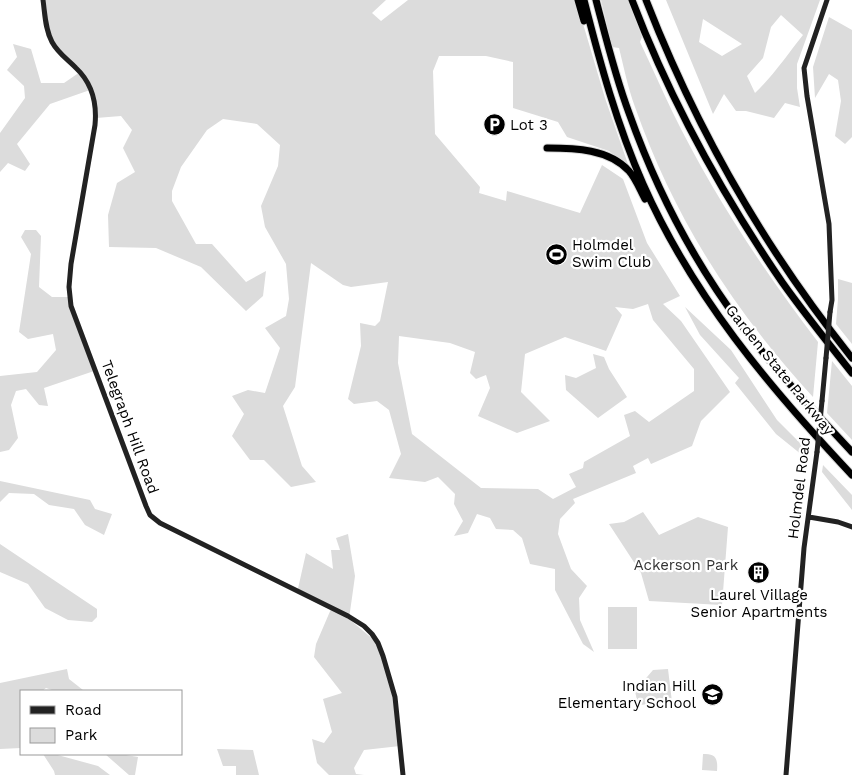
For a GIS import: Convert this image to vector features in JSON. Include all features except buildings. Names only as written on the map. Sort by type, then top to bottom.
[{"type":"highway","points":[[578,0],[590,41],[600,63]]},
{"type":"highway","name":"Garden State Parkway","points":[[584,0],[600,63],[628,149],[660,220],[691,276],[735,340],[801,420],[852,475]]},
{"type":"highway","name":"Garden State Parkway","points":[[596,0],[620,88],[638,138],[659,188],[686,241],[711,281],[750,336],[784,377],[852,452]]},
{"type":"highway","points":[[632,0],[675,98],[719,182],[780,279],[852,373]]},
{"type":"highway","points":[[646,0],[690,103],[744,204],[796,285],[852,358]]},
{"type":"highway","points":[[547,148],[589,150],[614,160],[630,172],[647,204],[660,220]]},
{"type":"street","name":"Telegraph Hill Road","points":[[43,0],[47,28],[51,40],[62,55],[84,78],[91,89],[95,106],[95,125],[71,264],[69,287],[71,306],[150,515],[160,523],[348,616],[368,629],[378,643],[395,697],[403,775]]},
{"type":"street","name":"Holmdel Road","points":[[786,775],[804,548],[817,452],[832,300],[829,224],[806,91],[804,68],[826,0]]},
{"type":"street","points":[[809,517],[838,522],[852,528]]},
{"type":"green space","points":[[41,0],[386,0],[372,13],[381,21],[408,0],[576,0],[605,98],[629,167],[609,151],[567,137],[558,122],[513,108],[513,62],[486,56],[439,56],[433,71],[435,134],[480,187],[479,193],[506,201],[507,191],[580,213],[602,165],[623,179],[647,243],[680,296],[663,304],[681,321],[730,392],[701,421],[692,446],[651,464],[648,458],[633,466],[636,473],[573,499],[575,503],[560,519],[558,534],[571,569],[587,586],[579,598],[580,620],[594,652],[583,644],[555,590],[555,569],[530,564],[522,538],[513,530],[496,529],[490,518],[477,514],[468,533],[454,536],[463,521],[454,504],[455,494],[438,477],[425,482],[389,478],[401,454],[389,410],[377,401],[354,404],[348,399],[361,346],[360,323],[375,326],[380,321],[388,282],[351,287],[343,285],[311,263],[295,387],[283,406],[302,466],[316,482],[291,487],[264,460],[250,460],[232,436],[244,414],[232,396],[248,390],[265,393],[280,348],[265,328],[286,316],[289,299],[286,264],[265,227],[261,206],[278,166],[280,145],[257,124],[223,119],[207,130],[181,167],[172,191],[172,201],[196,244],[212,244],[246,282],[266,271],[263,296],[246,311],[201,267],[156,248],[109,247],[108,215],[117,183],[135,172],[123,148],[132,130],[121,116],[96,118],[90,90],[50,104],[17,144],[30,164],[25,171],[8,163],[0,172],[0,133],[25,98],[24,86],[7,70],[17,57],[13,44],[31,49],[41,83],[64,83],[80,72],[49,36]],"holes":[[[648,304],[653,320],[694,369],[694,391],[649,422],[635,411],[624,415],[630,436],[584,462],[583,468],[569,474],[576,487],[553,499],[538,489],[481,488],[412,434],[398,363],[399,336],[450,343],[475,352],[470,373],[476,379],[486,375],[490,388],[478,416],[517,433],[550,421],[521,392],[525,354],[565,337],[606,351],[622,315],[615,307],[633,309]]]},
{"type":"green space","points":[[601,0],[628,0],[642,37],[640,42],[672,111],[704,172],[758,259],[818,342],[813,397],[757,331],[732,297],[688,225],[668,187],[651,148],[633,100],[619,48],[612,47]]},
{"type":"green space","points":[[666,0],[820,0],[797,64],[797,88],[800,107],[785,103],[774,118],[746,111],[736,111],[724,94],[713,114]],"holes":[[[781,15],[803,35],[755,93],[747,76],[763,58],[771,27]],[[703,19],[742,44],[722,56],[699,42]]]},
{"type":"green space","points":[[829,17],[852,30],[852,137],[845,144],[835,136],[841,101],[838,80],[829,74],[815,98],[813,67]]},
{"type":"green space","points":[[25,230],[36,230],[41,236],[39,287],[52,297],[69,297],[97,370],[44,388],[48,406],[39,405],[26,389],[16,391],[11,405],[18,438],[9,450],[0,452],[0,376],[37,372],[56,350],[53,334],[28,339],[19,332],[31,254],[21,237]]},
{"type":"green space","points":[[838,279],[852,283],[852,344],[836,324]]},
{"type":"green space","points":[[685,307],[731,350],[777,420],[808,451],[807,459],[776,434],[735,383],[739,378],[700,335]]},
{"type":"green space","points":[[593,354],[604,357],[609,369],[627,397],[598,418],[566,390],[565,375],[576,378],[596,368]]},
{"type":"green space","points":[[832,361],[852,386],[852,440],[827,413]]},
{"type":"green space","points":[[823,465],[852,495],[852,510],[822,472]]},
{"type":"green space","points":[[0,481],[90,500],[95,509],[112,514],[104,535],[85,525],[74,509],[49,505],[34,494],[9,493],[0,502]]},
{"type":"green space","name":"Ackerson Park","points":[[643,512],[659,535],[698,517],[728,527],[722,605],[649,601],[641,573],[609,524],[624,522]]},
{"type":"green space","points":[[348,534],[355,576],[349,619],[380,645],[396,704],[400,746],[364,750],[354,768],[356,774],[364,775],[329,775],[317,763],[312,739],[324,743],[332,732],[323,699],[342,693],[314,657],[316,644],[331,609],[297,593],[306,553],[333,569],[331,550],[340,550],[336,538]]},
{"type":"green space","points":[[0,544],[97,609],[97,617],[92,622],[68,620],[45,608],[28,584],[0,572]]},
{"type":"green space","points":[[608,607],[637,607],[637,649],[608,649]]},
{"type":"green space","points":[[67,669],[69,679],[83,690],[52,690],[46,688],[43,690],[20,690],[20,748],[0,749],[0,683]]},
{"type":"green space","points":[[668,669],[672,702],[638,705],[635,691],[653,670]]},
{"type":"green space","points":[[217,749],[253,750],[259,775],[236,775],[236,766],[223,766]]},
{"type":"green space","points":[[703,754],[711,755],[715,758],[717,771],[702,770]]},
{"type":"green space","points":[[44,755],[58,755],[98,766],[110,775],[55,775]]},
{"type":"green space","points":[[106,755],[138,757],[135,775],[129,775]]},
{"type":"place","name":"Lot 3","points":[[494,125]]},
{"type":"place","name":"Holmdel Swim Club","points":[[556,254]]},
{"type":"place","name":"Laurel Village Senior Apartments","points":[[759,572]]},
{"type":"place","name":"Indian Hill Elementary School","points":[[712,695]]}]
